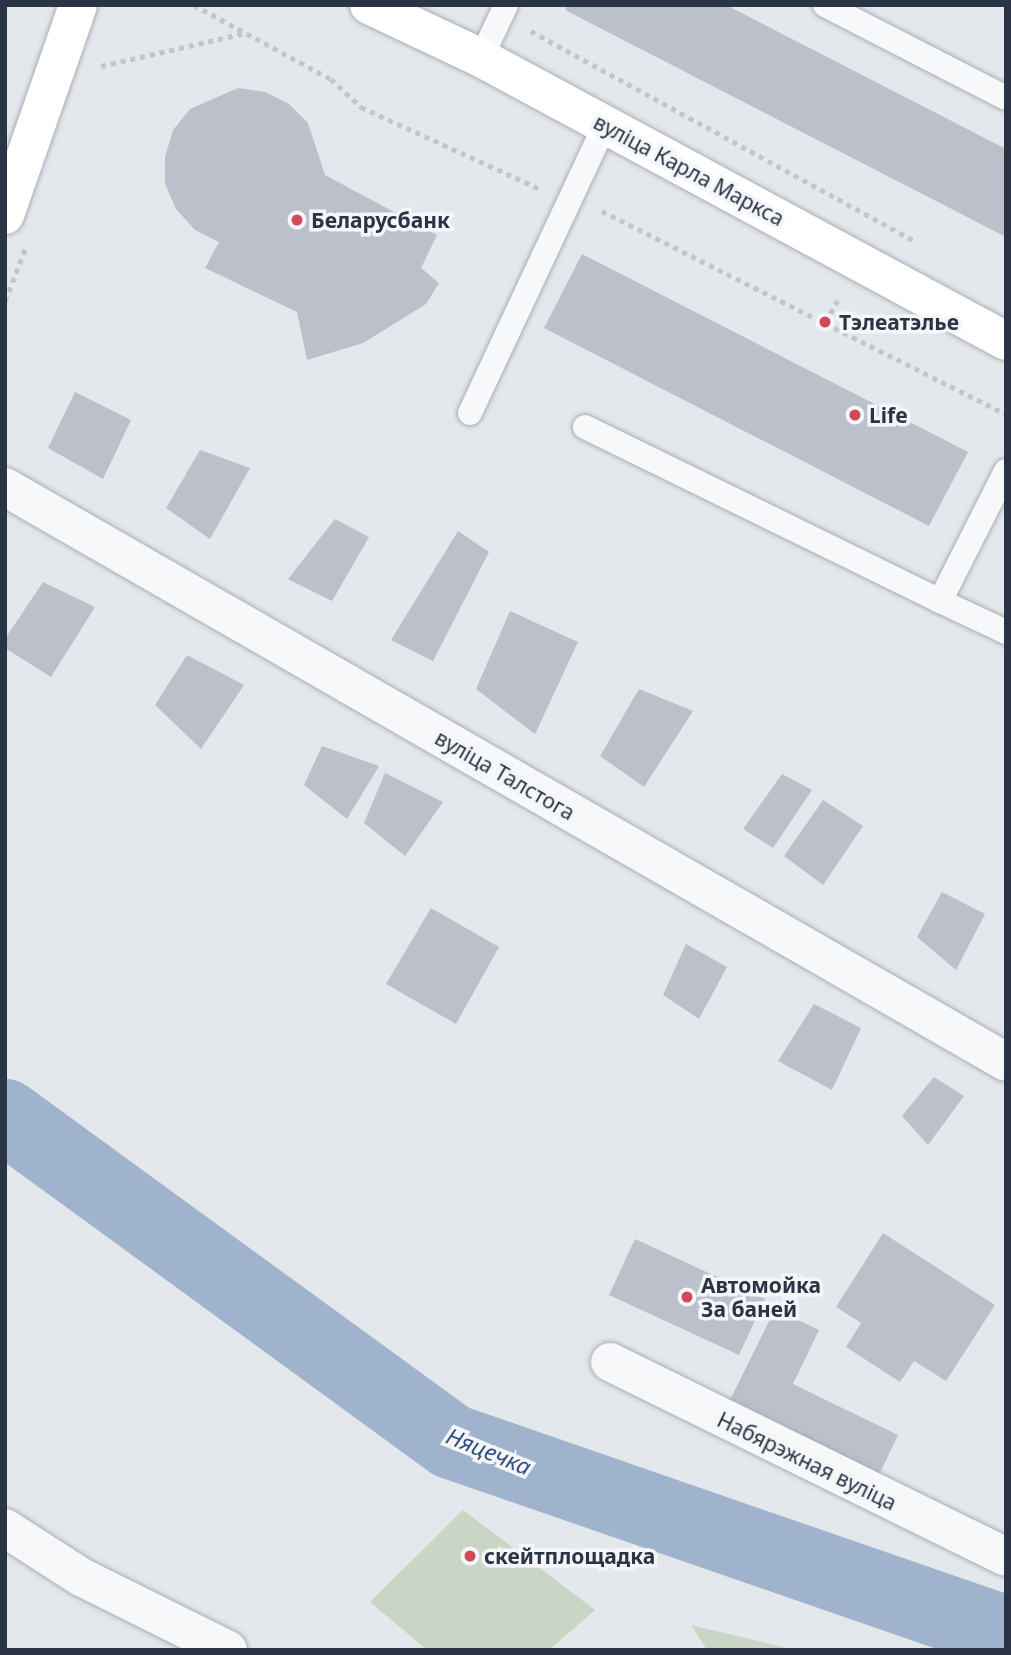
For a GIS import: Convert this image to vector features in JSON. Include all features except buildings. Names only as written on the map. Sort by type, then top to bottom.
[{"type":"main road","points":[[5,215],[78,5]]},
{"type":"main road","name":"вуліца Карла Маркса","points":[[369,5],[481,58],[1006,341]]},
{"type":"street","name":"вуліца Талстога","points":[[5,487],[1006,1062]]},
{"type":"street","name":"Набярэжная вуліца","points":[[610,1362],[1006,1557]]},
{"type":"street","points":[[5,1528],[81,1577],[228,1650]]},
{"type":"lane","points":[[825,5],[1006,98]]},
{"type":"lane","points":[[481,58],[504,11]]},
{"type":"lane","points":[[470,413],[605,125]]},
{"type":"lane","points":[[586,427],[1006,632]]},
{"type":"lane","points":[[940,601],[1006,471]]},
{"type":"path","points":[[504,11],[921,245]]},
{"type":"path","points":[[96,67],[245,33]]},
{"type":"green space","name":"скейтплощадка","points":[[463,1510],[595,1610],[549,1650],[427,1650],[370,1602]]},
{"type":"green space","points":[[691,1625],[795,1650],[707,1650]]},
{"type":"waterway","name":"Няцечка","points":[[5,1116],[451,1441],[1006,1633]]},
{"type":"place","name":"Беларусбанк","points":[[297,220]]},
{"type":"place","name":"Тэлеатэлье","points":[[825,322]]},
{"type":"place","name":"Life","points":[[855,415]]},
{"type":"place","name":"Автомойка За баней","points":[[687,1297]]},
{"type":"place","name":"скейтплощадка","points":[[470,1556]]}]
